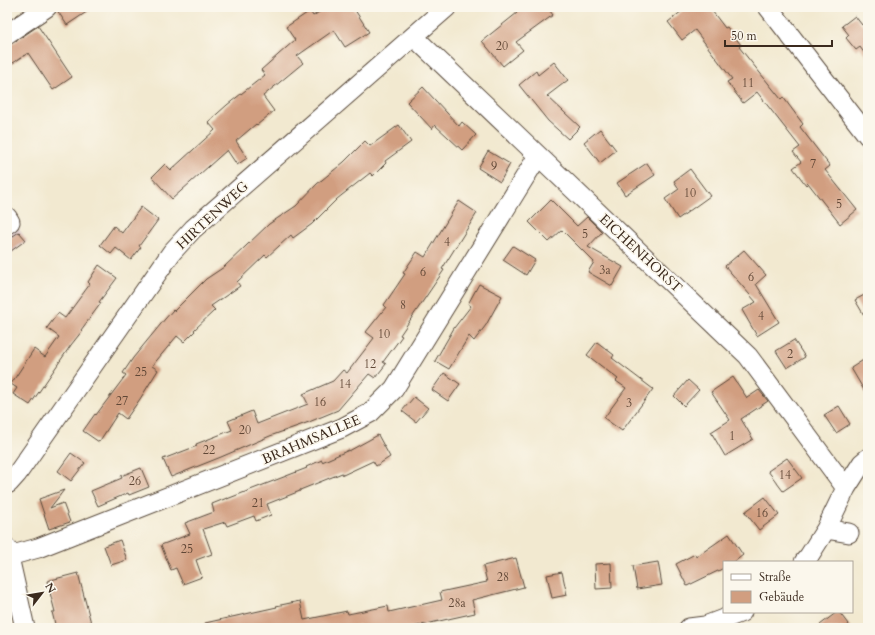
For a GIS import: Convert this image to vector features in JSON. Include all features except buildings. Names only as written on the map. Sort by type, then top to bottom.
[{"type":"street","points":[[7,34],[47,7]]},
{"type":"street","name":"HIRTENWEG","points":[[7,484],[17,474],[172,252],[193,229],[447,7]]},
{"type":"street","points":[[768,7],[868,136]]},
{"type":"street","name":"EICHENHORST","points":[[414,36],[748,356],[846,488]]},
{"type":"street","name":"BRAHMSALLEE","points":[[8,552],[38,548],[342,428],[370,413],[394,389],[538,156]]},
{"type":"street","points":[[805,561],[826,529],[846,488],[862,463],[868,458]]},
{"type":"street","points":[[826,529],[849,533]]},
{"type":"street","points":[[8,552],[25,628]]},
{"type":"street","points":[[689,628],[740,618]]},
{"type":"shaded area","points":[[14,222],[27,241],[7,256],[7,227]]}]
